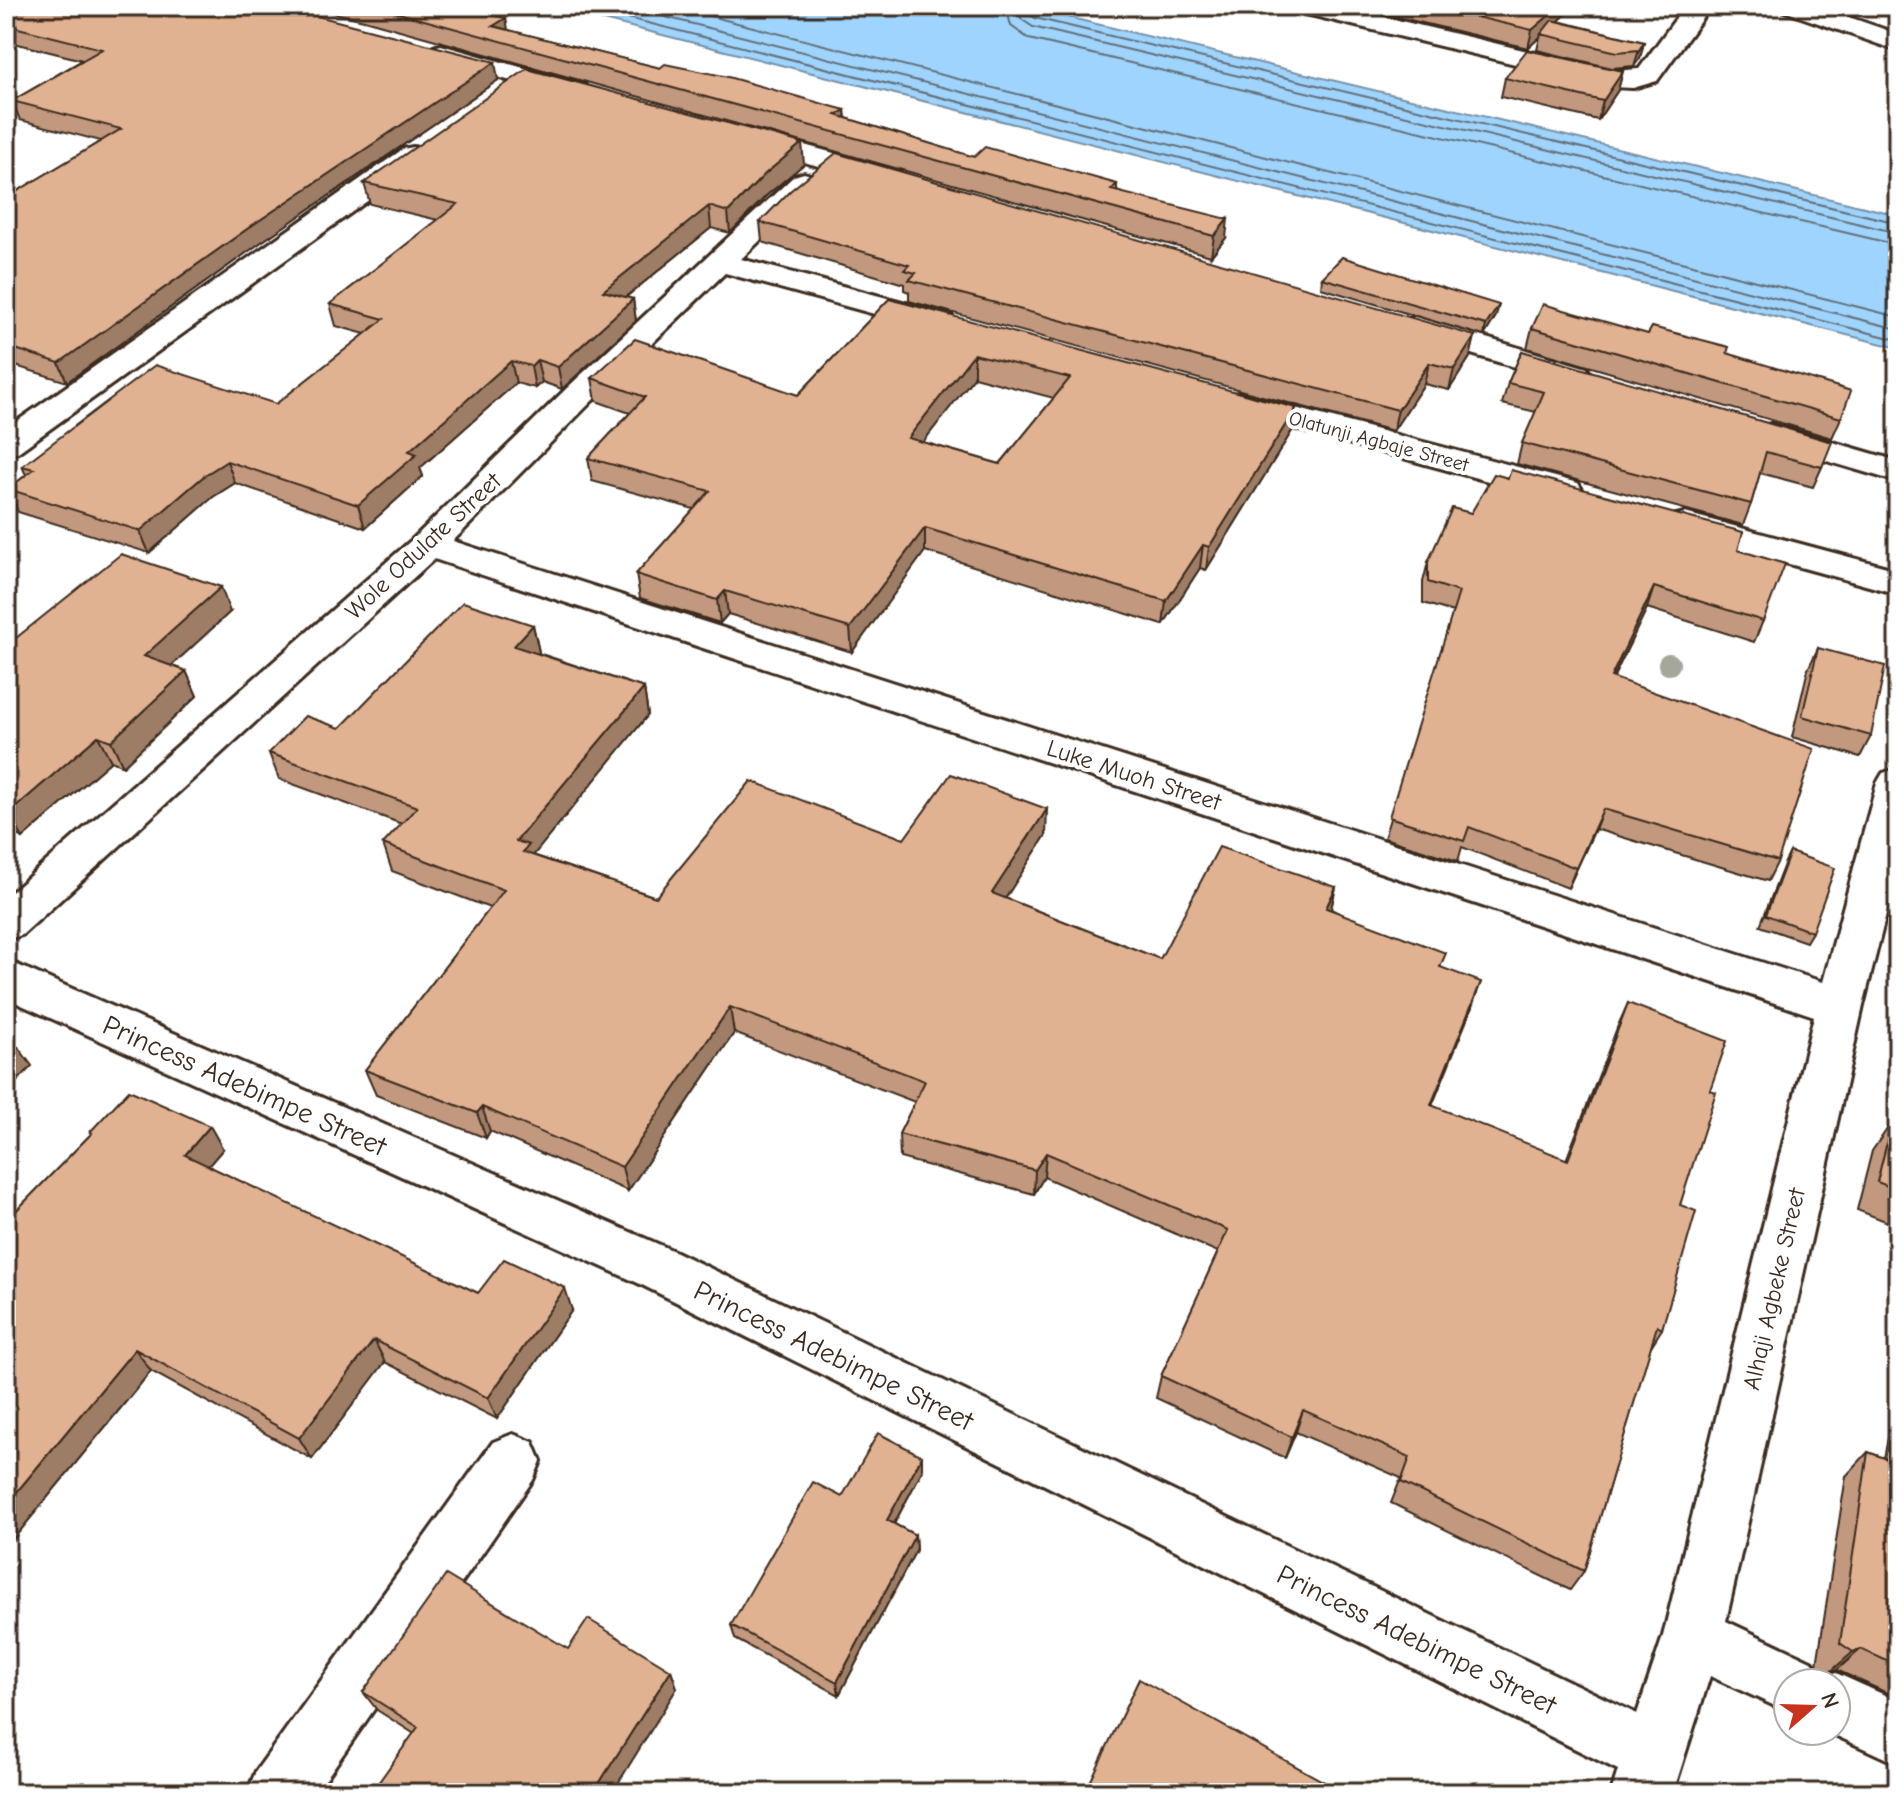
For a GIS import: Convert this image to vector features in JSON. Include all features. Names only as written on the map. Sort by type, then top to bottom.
[{"type":"street","points":[[1306,6],[1612,79],[1633,80],[1648,75],[1698,6]]},
{"type":"street","points":[[1793,6],[1898,43]]},
{"type":"street","points":[[407,43],[600,98]]},
{"type":"street","points":[[489,102],[523,78]]},
{"type":"street","points":[[723,131],[918,185]]},
{"type":"street","points":[[6,445],[431,143]]},
{"type":"street","name":"Wole Odulate Street","points":[[6,923],[428,545],[580,394],[722,263],[779,203],[831,160]]},
{"type":"street","points":[[722,263],[966,329]]},
{"type":"street","points":[[1386,318],[1597,382]]},
{"type":"street","name":"Olatunji Agbaje Street","points":[[1211,395],[1593,499]]},
{"type":"street","points":[[1747,427],[1898,472]]},
{"type":"street","points":[[1654,515],[1898,582]]},
{"type":"street","name":"Luke Muoh Street","points":[[428,545],[1840,1006]]},
{"type":"street","name":"Alhaji Agbeke Street","points":[[1647,1773],[1693,1636],[1840,1006],[1898,783]]},
{"type":"street","name":"Princess Adebimpe Street","points":[[6,978],[656,1267],[1647,1773]]},
{"type":"street","points":[[278,1793],[513,1461]]},
{"type":"street","points":[[1693,1636],[1772,1674]]},
{"type":"street","points":[[1852,1711],[1898,1733]]},
{"type":"water","points":[[548,6],[1021,6],[1898,215],[1898,348]]},
{"type":"building","points":[[6,6],[279,6],[495,62],[254,224],[59,363],[6,346],[6,198],[121,129],[12,101],[102,49],[6,25]]},
{"type":"building","points":[[373,6],[448,6],[506,18],[493,26],[660,68],[665,64],[728,77],[845,110],[836,115],[974,157],[985,147],[1117,184],[1111,190],[1228,219],[1214,236]]},
{"type":"building","points":[[1429,6],[1560,6],[1532,30]]},
{"type":"building","points":[[1552,20],[1644,42],[1639,50],[1617,52],[1541,34]]},
{"type":"building","points":[[1527,50],[1623,71],[1603,101],[1505,78]]},
{"type":"building","points":[[527,69],[802,143],[765,174],[728,212],[709,206],[603,291],[633,299],[558,367],[537,360],[531,366],[511,361],[409,451],[417,454],[358,505],[227,461],[205,475],[140,531],[8,489],[34,469],[22,466],[155,365],[276,404],[384,319],[330,304],[458,204],[364,183]]},
{"type":"building","points":[[836,153],[1475,336],[1454,369],[1429,363],[1398,410],[909,280],[916,273],[904,270],[909,265],[760,222],[790,191]]},
{"type":"building","points":[[1342,257],[1499,305],[1486,325],[1322,278]]},
{"type":"building","points":[[889,299],[1296,408],[1209,547],[1203,545],[1166,601],[925,528],[850,628],[725,591],[717,600],[636,574],[710,491],[588,458],[645,397],[592,378],[635,339],[798,395]],"holes":[[[974,354],[1070,378],[1000,464],[908,438]]]},
{"type":"building","points":[[1543,304],[1648,334],[1652,327],[1729,347],[1727,353],[1851,391],[1841,418],[1532,328]]},
{"type":"building","points":[[1522,351],[1832,442],[1822,467],[1766,452],[1751,504],[1522,443],[1544,392],[1508,383]]},
{"type":"building","points":[[1511,470],[1743,532],[1738,550],[1785,564],[1763,621],[1654,587],[1611,677],[1814,749],[1778,861],[1603,809],[1576,868],[1469,827],[1464,841],[1389,817],[1459,592],[1428,582],[1428,562],[1452,508],[1471,513],[1494,474],[1508,478]]},
{"type":"building","points":[[121,554],[221,587],[144,656],[186,671],[111,741],[98,736],[9,813],[6,811],[6,646]]},
{"type":"building","points":[[463,602],[533,625],[514,646],[644,688],[516,841],[529,845],[523,852],[656,897],[751,781],[904,839],[951,774],[1047,809],[992,893],[1160,959],[1219,847],[1336,887],[1326,908],[1446,953],[1440,967],[1481,982],[1431,1105],[1568,1160],[1628,1003],[1727,1041],[1710,1090],[1716,1092],[1680,1205],[1696,1211],[1662,1329],[1657,1326],[1584,1571],[1401,1482],[1410,1457],[1303,1410],[1292,1437],[1161,1376],[1228,1230],[1046,1153],[1035,1170],[899,1134],[925,1081],[730,1007],[622,1167],[482,1107],[477,1113],[365,1070],[504,890],[383,844],[417,807],[269,753],[305,716],[340,728]]},
{"type":"building","points":[[1818,648],[1885,666],[1871,736],[1802,716]]},
{"type":"building","points":[[1790,852],[1835,868],[1812,932],[1766,915]]},
{"type":"building","points":[[6,1041],[18,1047],[6,1059]]},
{"type":"building","points":[[129,1090],[210,1126],[185,1155],[478,1293],[504,1259],[565,1288],[488,1398],[374,1340],[299,1438],[135,1349],[6,1505],[6,1213],[11,1216]]},
{"type":"building","points":[[1892,1122],[1898,1125],[1898,1190],[1877,1182]]},
{"type":"building","points":[[878,1433],[922,1456],[887,1520],[915,1535],[837,1682],[731,1625],[813,1482],[842,1497]]},
{"type":"building","points":[[1868,1452],[1898,1463],[1898,1666],[1861,1649],[1853,1652],[1840,1643]]},
{"type":"building","points":[[446,1575],[568,1649],[588,1619],[671,1670],[593,1793],[371,1793],[418,1727],[363,1692]]},
{"type":"building","points":[[1139,1679],[1344,1793],[1085,1793]]}]
